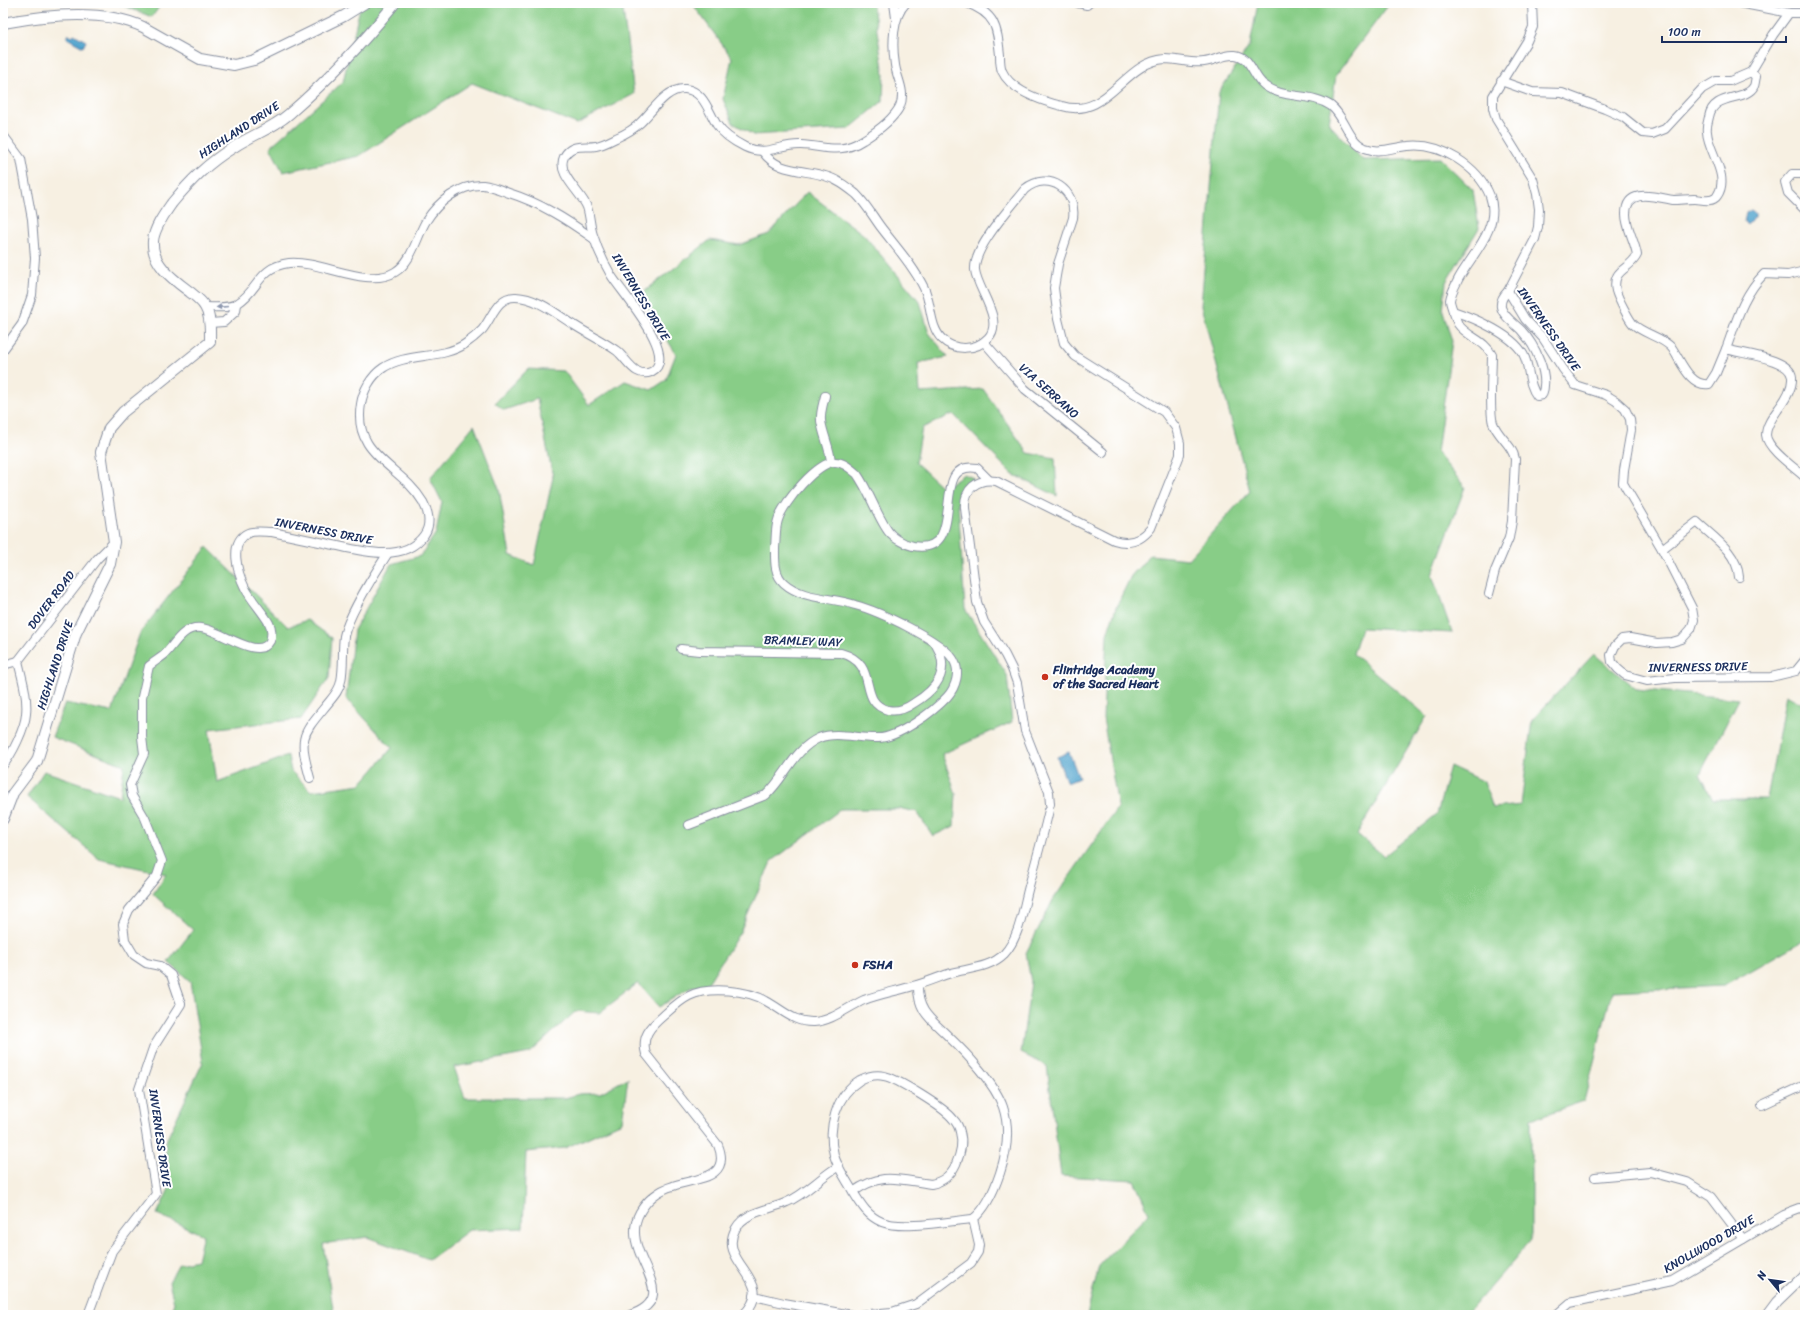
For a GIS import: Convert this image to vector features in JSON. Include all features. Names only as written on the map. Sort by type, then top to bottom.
[{"type":"street","points":[[3,23],[25,19],[74,14],[119,20],[134,23],[143,27],[200,59],[234,65],[254,60],[344,16],[365,3]]},
{"type":"street","name":"HIGHLAND DRIVE","points":[[206,307],[200,300],[172,278],[160,265],[154,253],[153,240],[167,210],[204,167],[235,146],[270,128],[288,115],[369,36],[395,3]]},
{"type":"street","name":"INVERNESS DRIVE","points":[[88,1315],[112,1251],[156,1194],[140,1089],[153,1048],[181,1004],[171,975],[160,966],[146,963],[134,955],[125,940],[123,924],[129,910],[157,876],[162,861],[145,818],[132,796],[130,785],[144,754],[142,737],[142,697],[149,666],[163,656],[182,635],[190,629],[201,627],[215,631],[249,647],[259,649],[266,646],[271,640],[272,631],[270,624],[245,588],[238,570],[236,549],[240,540],[248,533],[260,531],[272,532],[366,553],[388,553],[401,550],[420,540],[427,531],[429,518],[426,506],[409,484],[371,450],[364,438],[360,425],[360,407],[364,392],[373,377],[383,368],[395,362],[458,348],[470,341],[482,330],[500,302],[506,298],[515,297],[527,299],[542,305],[606,343],[621,354],[638,372],[645,374],[653,371],[659,364],[661,355],[646,324],[611,275],[594,239],[586,207],[563,169],[563,160],[566,153],[573,148],[596,146],[627,133],[639,125],[667,95],[674,91],[690,90],[699,95],[712,113],[717,125],[727,136],[745,147],[763,152],[799,145],[833,150],[847,148],[861,142],[891,119],[902,102],[901,81],[895,69],[894,55],[896,18],[894,3]]},
{"type":"street","points":[[896,18],[901,7],[906,3]]},
{"type":"street","points":[[967,3],[982,9],[990,16],[995,24],[1002,70],[1007,78],[1017,87],[1030,94],[1062,106],[1075,109],[1097,103],[1138,69],[1150,63],[1164,59],[1205,62],[1220,56],[1233,55],[1242,57],[1247,61],[1262,84],[1271,89],[1290,95],[1312,98],[1331,106],[1345,123],[1354,141],[1364,148],[1376,151],[1390,150],[1406,146],[1428,146],[1446,153],[1460,161],[1475,173],[1484,184],[1489,196],[1493,215],[1483,241],[1456,284],[1450,300],[1458,324],[1469,334],[1483,343],[1492,355],[1492,420],[1502,438],[1513,451],[1515,459],[1512,521],[1509,538],[1495,571],[1489,594]]},
{"type":"street","points":[[1078,3],[1089,3]]},
{"type":"street","points":[[1508,291],[1535,239],[1538,227],[1539,209],[1533,179],[1496,119],[1493,108],[1493,96],[1527,41],[1533,27],[1532,3]]},
{"type":"street","points":[[1739,3],[1789,13],[1805,13]]},
{"type":"street","points":[[1501,81],[1532,92],[1562,93],[1623,117],[1643,134],[1652,134],[1665,129],[1702,89],[1716,81],[1730,81],[1751,72],[1773,34],[1789,13]]},
{"type":"street","points":[[1751,72],[1756,77],[1754,86],[1747,92],[1726,98],[1716,104],[1709,114],[1707,132],[1721,173],[1721,186],[1717,197],[1711,200],[1673,200],[1643,195],[1634,199],[1628,204],[1626,213],[1627,224],[1637,255],[1633,262],[1621,270],[1616,280],[1616,291],[1633,324],[1671,347],[1695,381],[1702,385],[1709,384],[1728,350],[1746,297],[1755,283],[1764,274],[1788,275],[1805,271]]},
{"type":"street","points":[[3,135],[21,159],[32,219],[35,258],[32,295],[22,324],[3,350]]},
{"type":"street","points":[[630,1315],[645,1309],[652,1300],[654,1294],[654,1287],[641,1259],[635,1240],[636,1224],[640,1212],[653,1197],[673,1185],[709,1177],[718,1167],[721,1156],[718,1145],[646,1054],[645,1039],[652,1026],[677,1004],[690,996],[702,992],[728,991],[749,993],[767,1001],[790,1017],[807,1022],[817,1022],[832,1017],[870,998],[918,985],[948,974],[980,967],[999,958],[1005,952],[1018,930],[1050,807],[1049,792],[1025,731],[1017,683],[1012,669],[984,622],[977,602],[965,501],[970,488],[975,484],[989,480],[996,481],[1114,540],[1128,542],[1137,541],[1151,528],[1180,455],[1180,443],[1176,428],[1164,412],[1075,356],[1064,343],[1054,288],[1055,277],[1074,209],[1070,196],[1056,184],[1038,181],[1025,189],[986,239],[975,260],[975,270],[992,314],[993,324],[990,336],[984,342],[980,345],[964,348],[949,345],[936,332],[931,308],[924,286],[856,194],[842,184],[826,176],[777,165],[768,160],[763,152]]},
{"type":"street","points":[[1805,174],[1792,174],[1785,182],[1788,193],[1805,210]]},
{"type":"street","points":[[237,304],[236,311],[224,322],[210,323],[206,307],[223,307],[237,304],[248,295],[260,278],[277,266],[290,263],[307,265],[376,278],[397,271],[407,260],[427,219],[438,205],[453,194],[469,187],[483,185],[528,199],[566,219],[594,239]]},
{"type":"street","name":"INVERNESS DRIVE","points":[[1453,311],[1486,324],[1520,348],[1525,358],[1531,389],[1537,396],[1542,395],[1545,388],[1536,349],[1529,338],[1503,312],[1501,305],[1502,297],[1508,291],[1525,319],[1544,338],[1562,369],[1575,385],[1606,395],[1616,401],[1624,409],[1630,419],[1631,430],[1623,483],[1662,549],[1692,608],[1694,620],[1691,630],[1682,639],[1672,642],[1657,643],[1630,638],[1622,639],[1615,646],[1612,655],[1612,662],[1618,669],[1633,678],[1647,681],[1675,678],[1771,677],[1796,671],[1805,660]]},
{"type":"street","name":"HIGHLAND DRIVE","points":[[3,819],[14,793],[37,761],[76,633],[110,564],[114,542],[101,452],[109,428],[123,412],[210,342],[210,323]]},
{"type":"street","name":"VIA SERRANO","points":[[984,342],[1025,389],[1103,452]]},
{"type":"street","points":[[1728,350],[1780,362],[1788,368],[1792,377],[1791,387],[1768,426],[1766,436],[1772,448],[1805,476]]},
{"type":"street","points":[[826,396],[821,413],[821,422],[830,452],[831,462]]},
{"type":"street","points":[[689,824],[766,795],[774,788],[804,748],[816,740],[830,735],[871,738],[888,737],[894,735],[929,712],[950,694],[954,687],[957,672],[953,658],[935,644],[876,612],[854,604],[802,594],[791,588],[779,577],[775,562],[776,529],[782,510],[786,503],[824,464],[837,462],[843,464],[857,474],[886,529],[894,537],[910,546],[919,547],[935,544],[943,534],[951,485],[959,471],[965,468],[977,468],[989,480]]},
{"type":"street","points":[[1662,549],[1697,522],[1733,556],[1738,568],[1739,577]]},
{"type":"street","name":"DOVER ROAD","points":[[18,661],[97,559],[114,542]]},
{"type":"street","points":[[310,778],[303,754],[304,739],[308,728],[337,692],[341,682],[344,635],[363,595],[388,553]]},
{"type":"street","name":"BRAMLEY WAY","points":[[681,649],[699,651],[841,653],[848,655],[861,664],[865,671],[869,691],[875,703],[880,707],[892,711],[902,709],[915,703],[934,688],[939,681],[941,664],[940,655],[935,644]]},
{"type":"street","points":[[3,665],[18,661],[24,689],[26,714],[10,756],[3,765]]},
{"type":"street","points":[[853,1192],[864,1185],[884,1178],[931,1184],[943,1180],[954,1169],[959,1154],[962,1139],[957,1126],[946,1112],[898,1081],[878,1075],[865,1078],[854,1085],[837,1106],[832,1139],[834,1157],[853,1192],[868,1213],[875,1219],[891,1225],[906,1225],[973,1219],[979,1214],[987,1201],[1004,1163],[1007,1132],[1003,1106],[986,1079],[966,1053],[926,1016],[919,1002],[918,985]]},
{"type":"street","points":[[1762,1105],[1805,1085]]},
{"type":"street","points":[[743,1315],[752,1303],[754,1296],[752,1280],[736,1258],[733,1250],[733,1235],[736,1228],[747,1217],[788,1202],[810,1188],[826,1174],[839,1166]]},
{"type":"street","points":[[1595,1177],[1650,1172],[1687,1182],[1710,1197],[1743,1239]]},
{"type":"street","name":"KNOLLWOOD DRIVE","points":[[1556,1315],[1570,1303],[1672,1281],[1784,1214],[1800,1209],[1805,1210]]},
{"type":"street","points":[[859,1315],[880,1315],[916,1304],[971,1263],[978,1252],[979,1245],[973,1219]]},
{"type":"street","points":[[1767,1315],[1776,1303],[1805,1275]]},
{"type":"street","points":[[754,1296],[852,1315]]},
{"type":"green space","points":[[116,3],[162,3],[152,17]]},
{"type":"green space","points":[[361,3],[622,3],[634,94],[577,124],[472,83],[359,156],[283,172],[270,147],[343,82]]},
{"type":"green space","points":[[692,3],[867,3],[873,6],[884,74],[883,101],[849,129],[753,135],[733,123],[723,99],[732,58]]},
{"type":"green space","points":[[1258,3],[1390,3],[1336,75],[1329,124],[1363,160],[1440,158],[1473,190],[1479,228],[1446,282],[1443,311],[1452,341],[1437,453],[1465,487],[1432,575],[1452,633],[1361,628],[1353,654],[1427,716],[1357,834],[1384,856],[1437,814],[1450,766],[1484,782],[1493,808],[1521,805],[1532,720],[1594,654],[1636,689],[1739,699],[1700,774],[1713,799],[1767,799],[1786,695],[1805,705],[1805,940],[1724,986],[1612,991],[1584,1101],[1531,1119],[1531,1240],[1466,1315],[1087,1315],[1099,1266],[1149,1213],[1134,1180],[1061,1176],[1047,1066],[1021,1053],[1031,982],[1026,953],[1053,900],[1118,807],[1103,718],[1107,634],[1117,605],[1131,576],[1150,555],[1188,559],[1250,491],[1201,306],[1219,92],[1250,45]]},
{"type":"green space","points":[[807,192],[864,235],[920,302],[929,333],[948,357],[918,363],[920,393],[983,389],[1028,453],[1055,458],[1057,496],[1012,474],[953,414],[922,428],[916,463],[943,488],[964,474],[973,478],[958,502],[965,609],[1007,675],[1012,722],[942,754],[956,794],[954,826],[933,836],[917,812],[902,809],[841,809],[771,862],[740,932],[706,986],[690,988],[659,1007],[638,983],[599,1013],[576,1011],[530,1053],[454,1067],[465,1098],[565,1098],[579,1094],[600,1093],[628,1078],[622,1122],[565,1148],[526,1152],[523,1228],[469,1230],[429,1260],[367,1237],[323,1244],[334,1315],[169,1315],[174,1303],[169,1282],[179,1264],[197,1260],[203,1235],[157,1214],[169,1189],[165,1143],[203,1062],[190,981],[168,962],[193,930],[153,894],[166,874],[99,859],[27,797],[44,771],[120,797],[124,765],[52,737],[65,703],[112,712],[140,633],[207,547],[288,627],[307,620],[332,638],[329,678],[301,719],[209,729],[217,782],[288,756],[291,771],[311,791],[361,784],[392,748],[346,698],[354,630],[391,564],[420,556],[436,533],[442,502],[430,478],[474,425],[499,489],[510,555],[534,565],[553,477],[537,399],[504,410],[495,403],[528,369],[564,371],[589,405],[625,381],[651,390],[666,380],[676,354],[640,295],[710,240],[739,245],[769,234]]},
{"type":"water","points":[[69,34],[72,36],[74,34],[86,41],[83,47],[67,38]]},
{"type":"water","points":[[1751,210],[1755,213],[1755,217],[1747,225],[1744,222],[1746,213]]},
{"type":"water","points":[[1069,752],[1079,778],[1067,783],[1057,757]]},
{"type":"place","name":"Flintridge Academy of the Sacred Heart","points":[[1045,677]]},
{"type":"place","name":"FSHA","points":[[855,965]]}]
